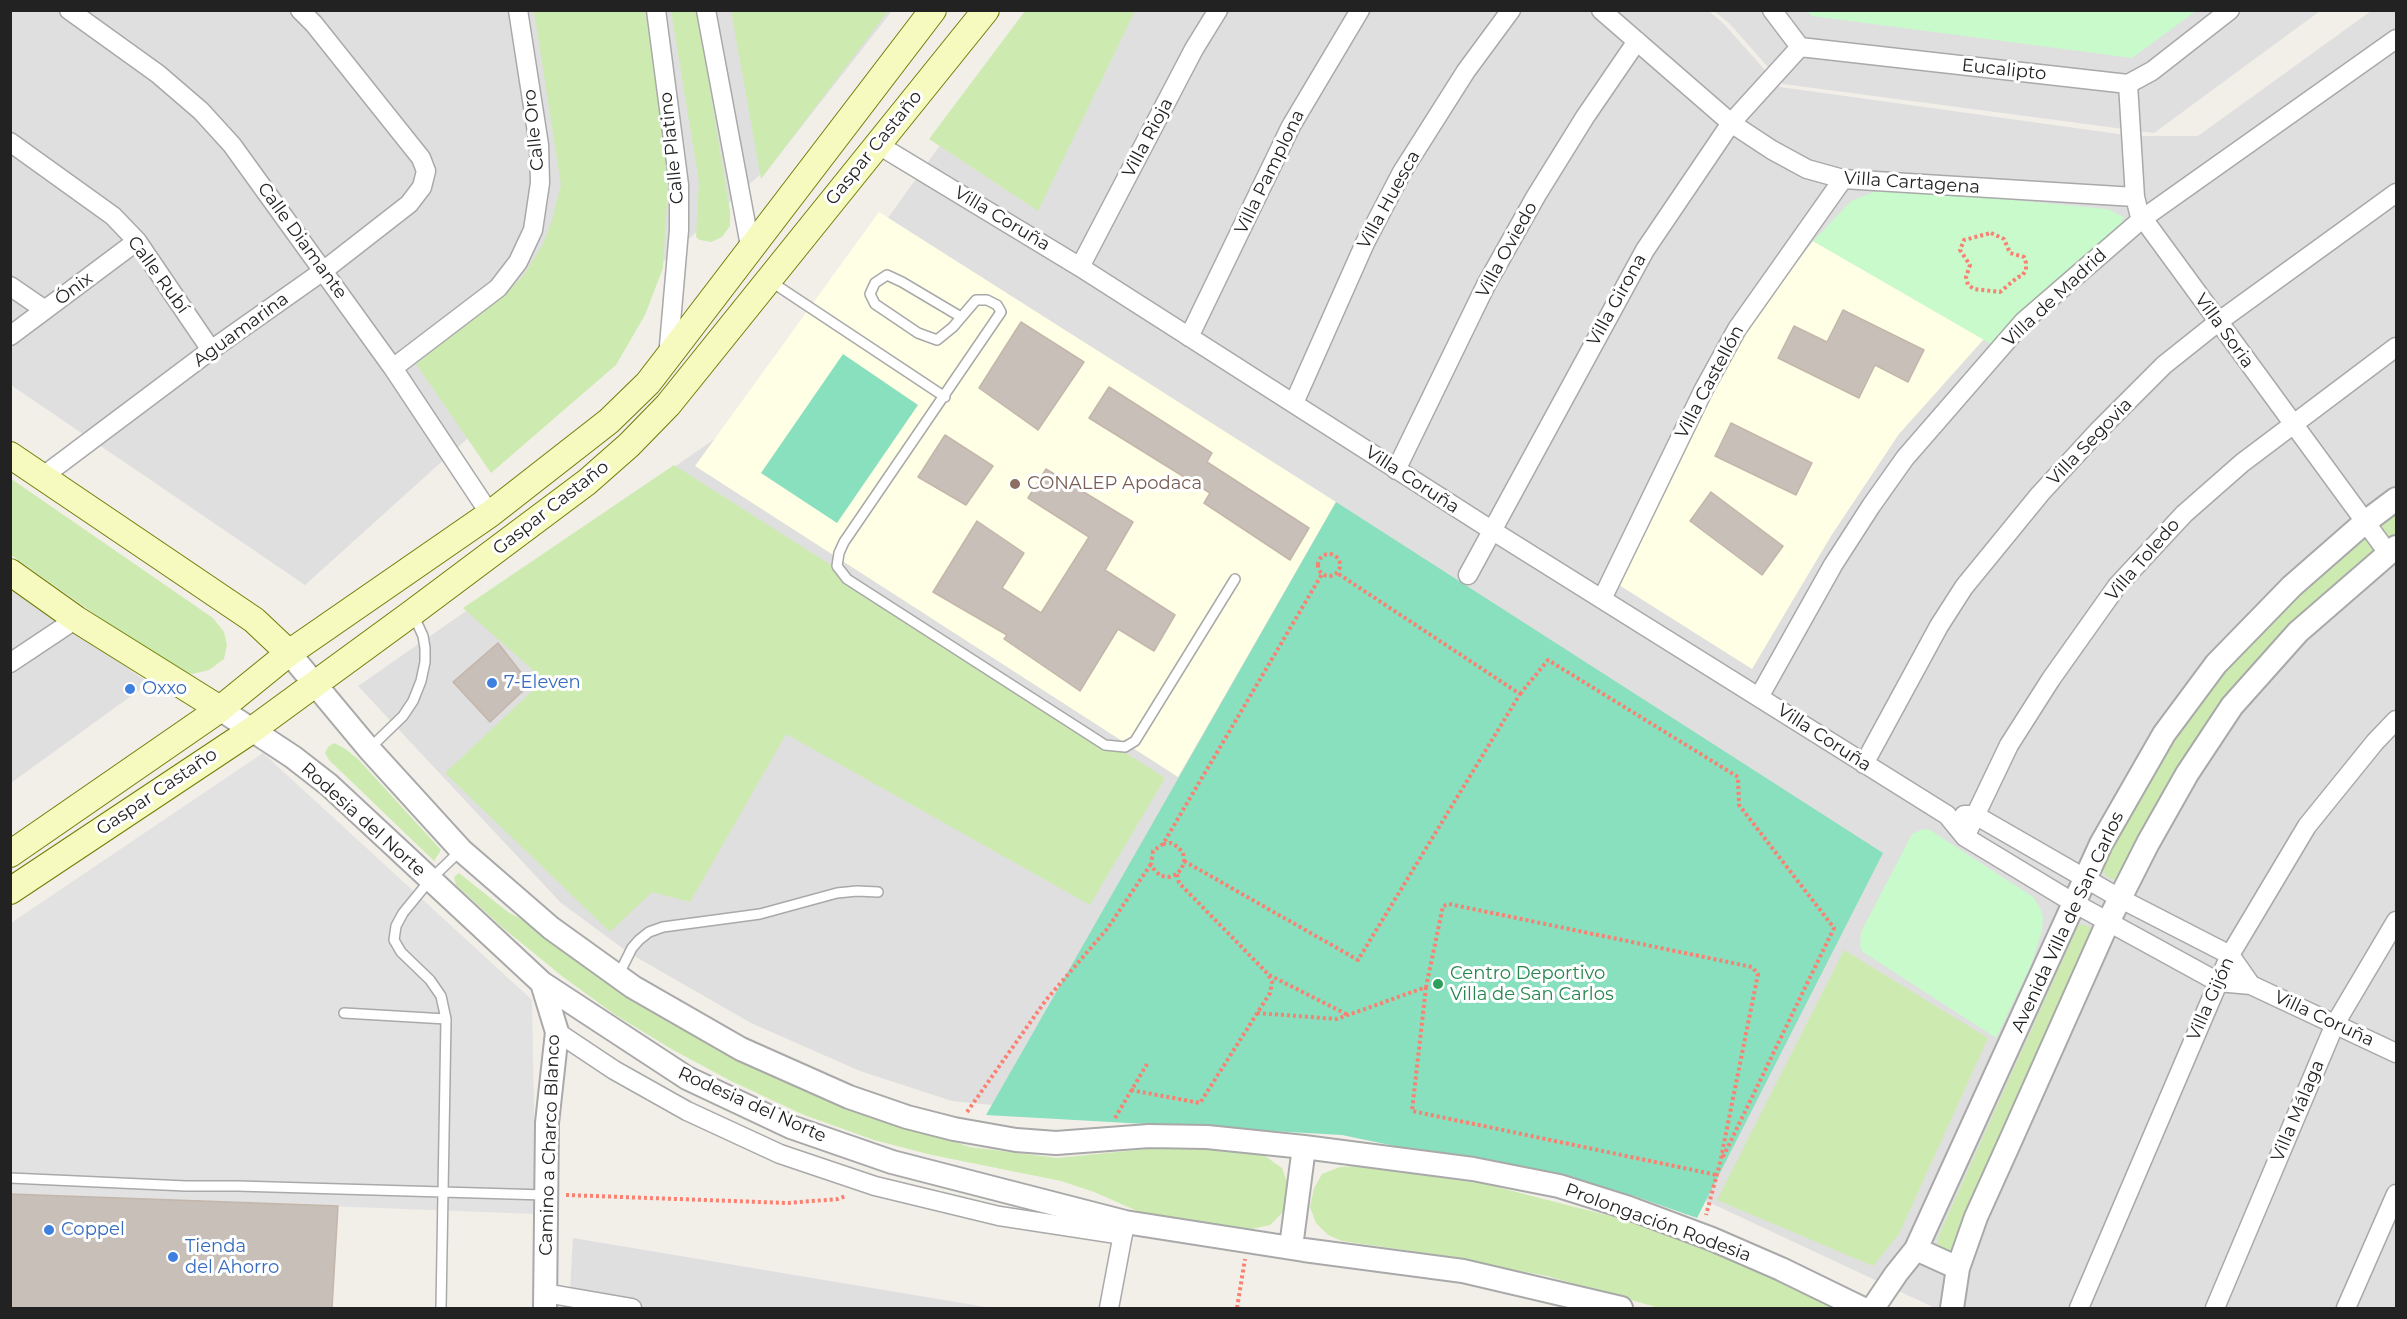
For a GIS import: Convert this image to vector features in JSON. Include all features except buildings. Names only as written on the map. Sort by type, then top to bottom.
[{"type":"main road","name":"Gaspar Castaño","points":[[10,854],[220,709],[289,653],[490,514],[609,421],[648,383],[933,10]]},
{"type":"main road","name":"Gaspar Castaño","points":[[10,891],[252,730],[587,482],[629,445],[668,405],[986,10]]},
{"type":"main road","points":[[10,455],[254,621],[289,653]]},
{"type":"main road","points":[[10,572],[76,619],[220,709]]},
{"type":"street","name":"Calle Diamante","points":[[69,10],[158,74],[201,111],[232,145],[393,368],[490,514]]},
{"type":"street","name":"Aguamarina","points":[[42,477],[211,350],[323,271],[409,204],[422,187],[426,171],[421,158],[314,24],[300,10]]},
{"type":"street","name":"Calle Oro","points":[[393,368],[498,288],[518,262],[533,230],[540,183],[539,145],[518,10]]},
{"type":"street","name":"Calle Platino","points":[[656,10],[679,185],[679,230],[668,357]]},
{"type":"street","points":[[706,10],[751,251]]},
{"type":"street","name":"Villa Rioja","points":[[1080,267],[1194,49],[1218,10]]},
{"type":"street","name":"Villa Pamplona","points":[[1189,337],[1291,126],[1360,10]]},
{"type":"street","name":"Villa Huesca","points":[[1294,403],[1365,243],[1402,172],[1466,71],[1511,10]]},
{"type":"street","name":"Villa Cartagena","points":[[1601,10],[1731,123],[1772,150],[1807,169],[1843,179],[2135,197]]},
{"type":"street","points":[[1772,10],[1800,47]]},
{"type":"street","points":[[2128,84],[2152,71],[2230,10]]},
{"type":"street","name":"Villa de Madrid","points":[[1759,697],[1833,566],[1871,506],[1905,458],[2024,321],[2142,219],[2397,39]]},
{"type":"street","name":"Villa Oviedo","points":[[1396,470],[1497,265],[1536,195],[1585,117],[1637,41]]},
{"type":"street","name":"Eucalipto","points":[[1800,47],[2128,84]]},
{"type":"street","name":"Villa Girona","points":[[1468,575],[1645,250],[1731,123],[1800,47]]},
{"type":"street","name":"Villa Soria","points":[[2128,84],[2135,197],[2142,219],[2364,523],[2392,550]]},
{"type":"street","name":"Calle Rubí","points":[[10,142],[112,216],[137,241],[211,350]]},
{"type":"street","name":"Villa Coruña","points":[[878,144],[1080,267],[1396,470],[1947,815],[1965,837],[2074,903],[2218,982],[2251,986],[2397,1053]]},
{"type":"street","name":"Villa Castellón","points":[[1602,599],[1704,389],[1737,329],[1843,179]]},
{"type":"street","name":"Villa Segovia","points":[[1864,764],[1964,587],[2040,494],[2098,431],[2164,365],[2218,322],[2397,193]]},
{"type":"street","name":"Ónix","points":[[10,336],[137,241]]},
{"type":"street","points":[[10,286],[45,310]]},
{"type":"street","name":"Villa Toledo","points":[[1965,837],[2009,744],[2051,679],[2117,586],[2184,514],[2242,463],[2397,347]]},
{"type":"street","name":"Avenida Villa de San Carlos","points":[[1873,1308],[1916,1249],[2101,844],[2164,734],[2216,664],[2292,586],[2364,523],[2397,499]]},
{"type":"street","name":"Avenida Villa de San Carlos","points":[[1952,1308],[1958,1268],[1977,1217],[2108,922],[2148,843],[2187,774],[2232,706],[2298,632],[2392,550]]},
{"type":"street","points":[[10,663],[76,619]]},
{"type":"street","points":[[289,653],[369,749],[461,850],[551,928],[633,987],[741,1049],[794,1074],[887,1110],[954,1129],[1016,1140],[1056,1143],[1149,1136],[1207,1137],[1304,1147],[1291,1247],[1463,1271],[1622,1308]]},
{"type":"street","name":"Rodesia del Norte","points":[[220,709],[293,757],[329,785],[542,983],[687,1078],[791,1127],[892,1162],[1124,1229],[1291,1247]]},
{"type":"street","name":"Villa Gijón","points":[[2079,1308],[2230,955],[2307,826],[2375,742],[2397,720]]},
{"type":"street","name":"Villa Coruña","points":[[1947,815],[1975,815],[2121,899],[2230,955],[2251,986]]},
{"type":"street","name":"Villa Málaga","points":[[2215,1308],[2335,1024],[2397,921]]},
{"type":"street","name":"Camino a Charco Blanco","points":[[542,983],[557,1032],[547,1123],[545,1301]]},
{"type":"street","points":[[557,1032],[614,1070],[687,1111],[780,1154],[875,1186],[999,1215],[1124,1229],[1109,1308]]},
{"type":"street","name":"Prolongación Rodesia","points":[[1304,1147],[1473,1169],[1559,1186],[1701,1234],[1781,1269],[1861,1308]]},
{"type":"street","points":[[2346,1308],[2397,1194]]},
{"type":"street","points":[[1916,1249],[1958,1268]]},
{"type":"street","points":[[545,1301],[632,1308]]},
{"type":"lane","points":[[961,316],[887,275],[875,283],[870,294],[875,304],[918,333],[937,340],[953,327],[976,300],[987,300],[997,305],[1001,312],[844,542],[837,566],[847,579],[1106,745],[1125,747],[1135,741],[1235,579]]},
{"type":"lane","points":[[768,279],[945,397]]},
{"type":"lane","points":[[369,749],[403,716],[413,701],[421,681],[425,648],[423,636],[412,613]]},
{"type":"lane","points":[[441,1308],[441,1191],[446,1019],[441,996],[430,980],[401,952],[394,940],[396,926],[403,913],[430,880],[461,850]]},
{"type":"lane","points":[[618,976],[632,948],[639,940],[663,927],[759,914],[837,893],[878,892]]},
{"type":"lane","points":[[344,1013],[446,1019]]},
{"type":"lane","points":[[10,1178],[186,1186],[546,1195]]},
{"type":"path","points":[[1990,233],[1997,234],[2004,238],[2010,253],[2024,257],[2026,270],[2022,276],[2000,292],[1974,289],[1968,285],[1966,277],[1970,265],[1960,249],[1964,240],[1990,233]]},
{"type":"path","points":[[1328,553],[1338,558],[1340,568],[1337,573],[1327,576],[1322,574],[1318,570],[1320,556],[1328,553]]},
{"type":"path","points":[[1337,573],[1520,694]]},
{"type":"path","points":[[954,1129],[1046,1000],[1107,929],[1151,864],[1153,851],[1163,844],[1322,574]]},
{"type":"path","points":[[1184,861],[1358,960],[1520,694],[1548,660],[1738,777],[1739,805],[1834,928],[1720,1163]]},
{"type":"path","points":[[1151,864],[1161,876],[1169,877],[1177,874],[1182,868],[1183,853],[1171,843],[1163,844]]},
{"type":"path","points":[[1131,1090],[1200,1103],[1270,993],[1272,982],[1268,974],[1179,884],[1177,874]]},
{"type":"path","points":[[1701,1234],[1717,1175],[1720,1163],[1758,974],[1752,967],[1449,904],[1443,906],[1426,987],[1412,1112],[1717,1175]]},
{"type":"path","points":[[1268,974],[1348,1015]]},
{"type":"path","points":[[1257,1013],[1337,1019],[1426,987]]},
{"type":"path","points":[[1102,1141],[1147,1064]]},
{"type":"path","points":[[546,1195],[788,1203],[838,1199],[875,1186]]},
{"type":"path","points":[[1237,1308],[1248,1241]]},
{"type":"shaded area","points":[[10,11],[892,11],[773,163],[305,585],[11,385]]},
{"type":"shaded area","points":[[1036,11],[1709,11],[1724,24],[1780,87],[2133,136],[2198,136],[2371,11],[2396,11],[2396,1308],[1935,1308],[1704,1200],[1354,1126],[1090,1115],[952,1101],[860,1071],[751,1023],[629,953],[561,903],[358,686],[745,418]]},
{"type":"shaded area","points":[[1714,11],[2320,11],[2154,133],[1783,84],[1729,23]]},
{"type":"shaded area","name":"CONALEP Apodaca","points":[[879,212],[1336,502],[1178,777],[695,466]]},
{"type":"shaded area","points":[[1813,241],[1984,339],[1899,434],[1831,536],[1752,669],[1619,585],[1739,339]]},
{"type":"shaded area","points":[[10,586],[149,683],[11,783],[10,783]]},
{"type":"shaded area","points":[[263,753],[532,1000],[536,1214],[11,1194],[11,923]]},
{"type":"shaded area","points":[[573,1238],[992,1308],[569,1308]]},
{"type":"green space","points":[[534,11],[645,11],[669,164],[663,268],[645,315],[616,365],[491,473],[416,364],[507,292],[523,276],[543,244],[552,220],[561,185]]},
{"type":"green space","points":[[671,11],[697,11],[730,211],[730,226],[722,237],[711,242],[696,237],[699,182]]},
{"type":"green space","points":[[731,11],[888,11],[761,179]]},
{"type":"green space","points":[[1025,11],[1135,11],[1038,211],[929,139]]},
{"type":"green space","points":[[1807,11],[2196,11],[2132,58],[1812,16]]},
{"type":"green space","points":[[1879,190],[1920,191],[2107,209],[2124,217],[2120,227],[2078,260],[1991,344],[1813,241],[1851,201]]},
{"type":"green space","points":[[843,354],[918,405],[837,523],[761,473]]},
{"type":"green space","points":[[674,465],[1165,778],[1090,905],[786,734],[690,902],[652,892],[610,932],[445,773],[544,680],[463,608]]},
{"type":"green space","points":[[10,478],[213,618],[224,632],[227,645],[224,659],[209,670],[192,674],[171,668],[11,555]]},
{"type":"green space","name":"Centro Deportivo Villa de San Carlos","points":[[1336,502],[1883,853],[1697,1218],[1634,1196],[1342,1135],[986,1115]]},
{"type":"green space","points":[[2396,511],[2396,537],[2183,760],[2153,810],[2119,877],[2116,880],[2107,877],[2102,868],[2156,765],[2206,691],[2273,615],[2345,549]]},
{"type":"green space","points":[[334,743],[358,759],[441,850],[434,861],[329,760],[325,753]]},
{"type":"green space","points":[[1923,829],[1930,830],[2033,897],[2040,908],[2043,917],[2042,930],[2031,965],[1996,1038],[1863,952],[1860,947],[1861,932],[1912,834]]},
{"type":"green space","points":[[459,873],[508,912],[880,1117],[970,1147],[1057,1158],[1166,1147],[1252,1152],[1265,1156],[1282,1168],[1287,1182],[1288,1199],[1283,1212],[1270,1225],[1247,1230],[1142,1213],[1094,1192],[1061,1181],[932,1155],[874,1140],[804,1115],[731,1081],[673,1050],[614,1014],[563,977],[503,928],[456,885],[454,877]]},
{"type":"green space","points":[[2083,924],[2094,932],[1953,1247],[1948,1251],[1944,1250],[1938,1244],[1938,1237],[2078,926]]},
{"type":"green space","points":[[1844,950],[1988,1038],[1899,1234],[1873,1266],[1717,1200]]},
{"type":"green space","points":[[1360,1166],[1485,1184],[1669,1231],[1817,1292],[1833,1308],[1659,1308],[1547,1276],[1425,1253],[1342,1241],[1328,1235],[1316,1223],[1310,1207],[1314,1188],[1322,1174],[1340,1167]]},
{"type":"place","name":"CONALEP Apodaca","points":[[1015,484]]},
{"type":"place","name":"7-Eleven","points":[[492,683]]},
{"type":"place","name":"Oxxo","points":[[130,689]]},
{"type":"place","name":"Centro Deportivo Villa de San Carlos","points":[[1438,984]]},
{"type":"place","name":"Coppel","points":[[49,1230]]},
{"type":"place","name":"Tienda del Ahorro","points":[[173,1257]]}]
